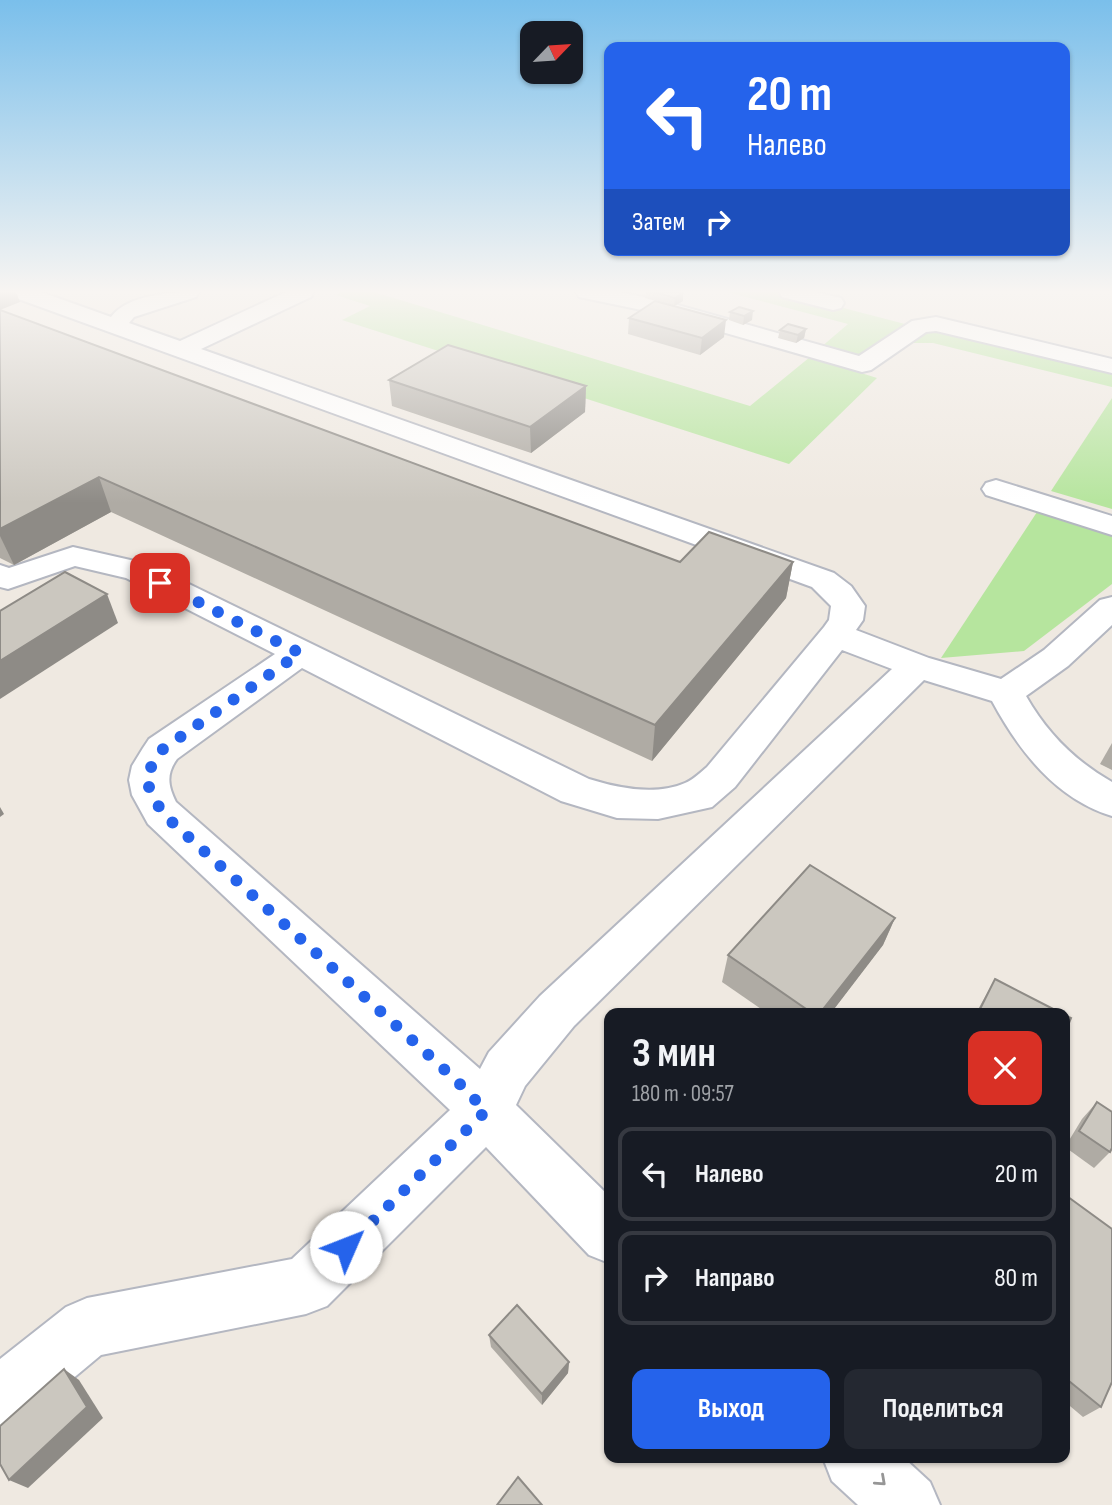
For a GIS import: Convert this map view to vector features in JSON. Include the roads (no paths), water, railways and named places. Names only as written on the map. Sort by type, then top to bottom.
[{"type":"street","points":[[3,580],[74,556],[137,571],[575,790],[617,803],[658,804],[698,796],[721,777],[846,620],[848,606],[839,593],[823,580],[219,362]]},
{"type":"street","points":[[996,489],[1112,526]]},
{"type":"street","points":[[1006,693],[1056,658],[1112,607]]},
{"type":"street","points":[[836,635],[917,666],[1006,693],[1026,730],[1047,757],[1091,790],[1112,801]]},
{"type":"street","points":[[300,653],[163,749],[153,762],[146,781],[151,793],[162,813],[446,1070],[594,1221]]},
{"type":"street","points":[[0,1399],[87,1328],[306,1285],[486,1111],[507,1069],[557,1012],[917,666]]},
{"type":"street","points":[[861,1463],[907,1505]]}]
